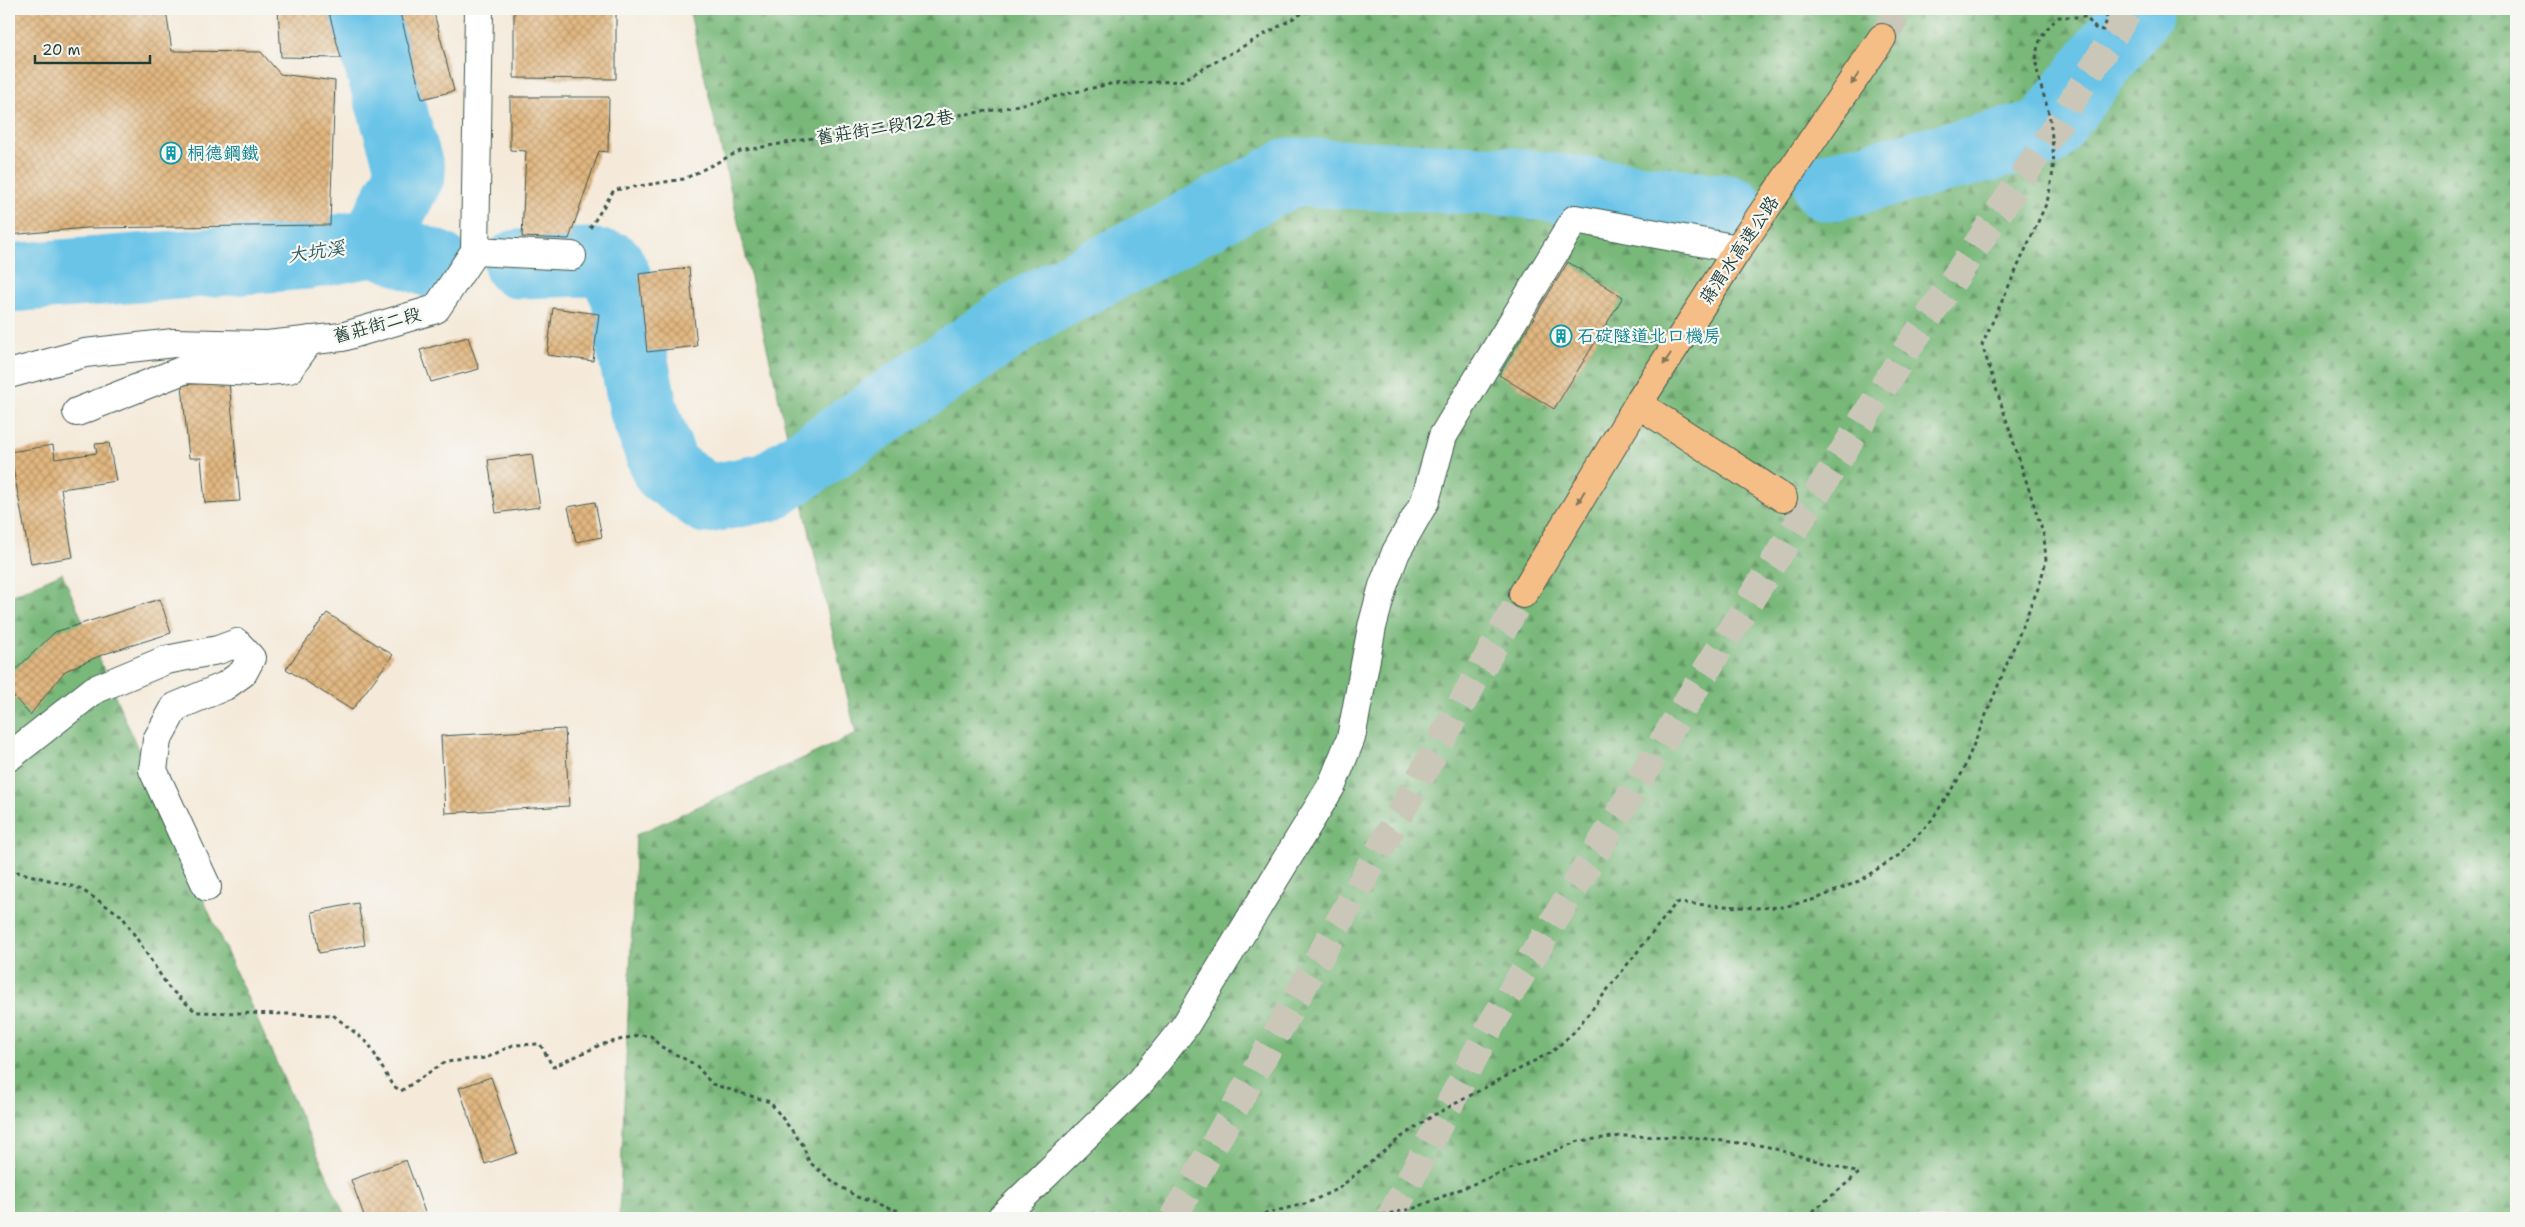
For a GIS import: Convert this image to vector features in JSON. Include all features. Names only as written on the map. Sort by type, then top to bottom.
[{"type":"highway","name":"蔣渭水高速公路","points":[[1523,594],[1638,404],[1738,249],[1882,38]]},
{"type":"highway","points":[[1638,404],[1783,498]]},
{"type":"street","points":[[463,9],[479,39]]},
{"type":"street","points":[[479,9],[475,251],[572,256]]},
{"type":"street","points":[[1001,1218],[1138,1085],[1186,1026],[1332,785],[1351,738],[1372,627],[1383,586],[1396,552],[1425,501],[1443,436],[1575,219],[1738,249]]},
{"type":"street","name":"舊莊街二段","points":[[9,374],[85,353],[174,343],[267,345],[342,337],[436,310],[475,251]]},
{"type":"street","points":[[76,412],[186,369],[257,372],[289,368],[310,340]]},
{"type":"street","points":[[9,757],[94,690],[166,660],[218,650],[237,643],[251,658],[243,673],[224,686],[175,707],[157,740],[153,770],[207,887]]},
{"type":"path","name":"舊莊街二段122巷","points":[[572,256],[614,190],[684,178],[740,152],[864,129],[1001,109],[1110,84],[1182,81],[1301,14],[1318,9]]},
{"type":"path","points":[[1248,1218],[1308,1203],[1339,1188],[1400,1138],[1434,1115],[1553,1051],[1574,1032],[1676,903],[1754,908],[1783,907],[1816,899],[1859,881],[1899,855],[1931,821],[1962,773],[2039,586],[2046,561],[2044,536],[1982,345],[2047,202],[2052,180],[2054,152],[2049,115],[2039,85],[2036,55],[2039,40],[2047,27],[2059,17],[2086,17],[2096,29],[2103,30],[2107,20],[2106,9]]},
{"type":"path","points":[[9,877],[18,872],[80,888],[122,916],[169,988],[196,1012],[333,1015],[369,1044],[392,1084],[401,1090],[445,1062],[486,1058],[513,1045],[540,1044],[553,1067],[600,1045],[639,1035],[651,1036],[660,1046],[696,1065],[712,1084],[770,1102],[803,1145],[809,1162],[835,1183],[857,1197],[899,1211],[910,1218]]},
{"type":"path","points":[[1366,1218],[1412,1209],[1579,1141],[1620,1136],[1690,1137],[1766,1146],[1859,1173],[1805,1218]]},
{"type":"green space","points":[[689,9],[2516,9],[2516,1218],[619,1218],[636,835],[856,734]]},
{"type":"green space","points":[[62,573],[195,881],[346,1218],[9,1218],[9,597]]},
{"type":"building","name":"桐德鋼鐵","points":[[9,9],[166,10],[172,51],[261,52],[280,74],[335,81],[330,225],[86,228],[9,235]]},
{"type":"building","points":[[278,9],[328,9],[341,58],[281,57]]},
{"type":"building","points":[[399,9],[433,9],[454,91],[422,99]]},
{"type":"building","points":[[514,9],[616,9],[616,79],[514,78]]},
{"type":"building","points":[[510,97],[609,97],[608,152],[599,151],[569,239],[522,237],[526,151],[510,150]]},
{"type":"building","name":"石碇隧道北口機房","points":[[1568,262],[1623,297],[1554,409],[1499,375]]},
{"type":"building","points":[[689,268],[697,346],[647,352],[639,274]]},
{"type":"building","points":[[553,308],[599,314],[593,361],[547,355]]},
{"type":"building","points":[[468,337],[479,369],[431,382],[420,350]]},
{"type":"building","points":[[229,381],[240,501],[205,503],[201,458],[189,458],[182,385]]},
{"type":"building","points":[[109,443],[116,481],[61,489],[73,557],[31,564],[10,452],[53,445],[55,459],[97,453],[95,444]]},
{"type":"building","points":[[532,454],[540,507],[496,513],[488,460]]},
{"type":"building","points":[[595,502],[602,537],[576,542],[568,507]]},
{"type":"building","points":[[160,599],[171,633],[104,654],[65,671],[30,715],[9,691],[9,676],[55,632]]},
{"type":"building","points":[[327,613],[393,655],[352,710],[286,669]]},
{"type":"building","points":[[565,729],[569,806],[445,813],[441,736]]},
{"type":"building","points":[[358,903],[365,945],[319,953],[312,912]]},
{"type":"building","points":[[491,1077],[517,1153],[485,1164],[459,1088]]},
{"type":"building","points":[[406,1160],[427,1218],[365,1218],[351,1180]]},
{"type":"waterway","name":"大坑溪","points":[[9,278],[307,255],[375,242],[411,173],[362,9]]},
{"type":"waterway","points":[[1828,187],[2045,133],[2140,9]]},
{"type":"waterway","points":[[518,264],[588,262],[611,266],[626,297],[630,342],[644,411],[666,470],[707,499],[769,487],[1034,307],[1291,172],[1503,181],[1732,210]]},
{"type":"waterway","points":[[375,242],[438,266]]},
{"type":"tunnel","points":[[1882,38],[1900,9]]},
{"type":"tunnel","points":[[1390,1218],[1491,1025],[1699,682],[1906,351],[2063,116],[2130,9]]},
{"type":"tunnel","points":[[1173,1218],[1523,594]]},
{"type":"place","name":"桐德鋼鐵","points":[[171,153]]},
{"type":"place","name":"石碇隧道北口機房","points":[[1561,336]]}]
